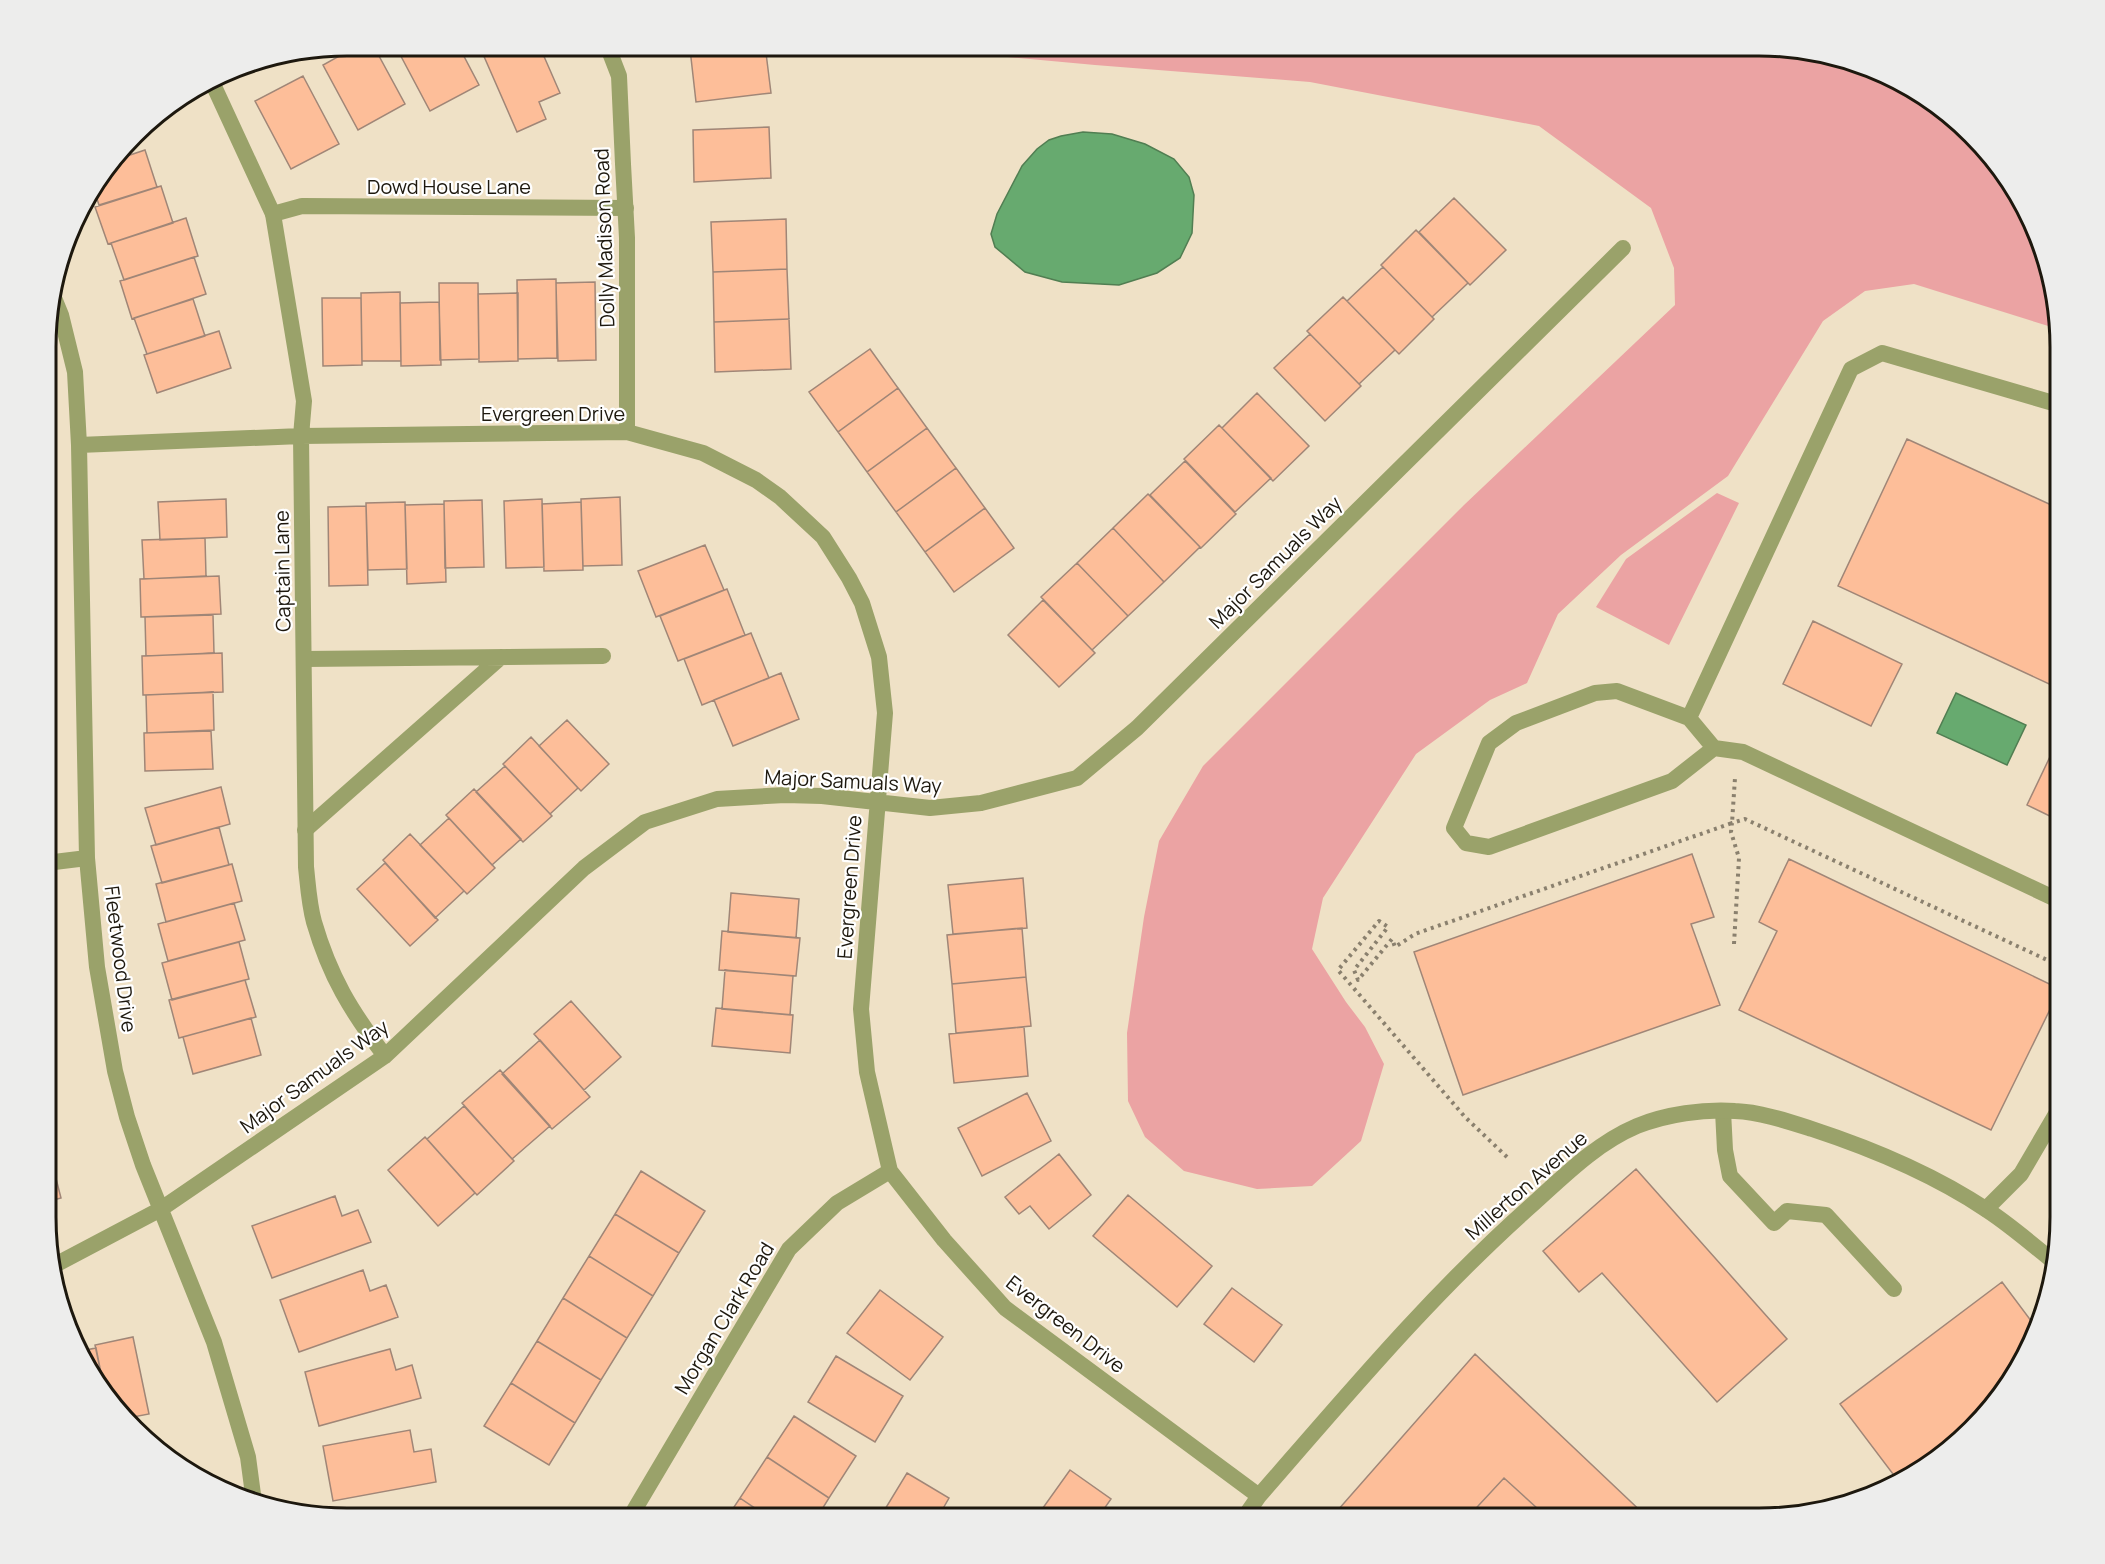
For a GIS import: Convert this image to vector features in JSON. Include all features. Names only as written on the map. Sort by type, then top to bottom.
[{"type":"street","name":"Dolly Madison Road","points":[[611,56],[619,76],[626,208],[627,432]]},
{"type":"street","name":"Captain Lane","points":[[215,87],[273,214],[302,382],[304,401],[301,436],[305,830],[306,867],[314,921],[335,980],[346,1001],[385,1056]]},
{"type":"street","name":"Dowd House Lane","points":[[273,214],[302,206],[626,208]]},
{"type":"street","name":"Major Samuals Way","points":[[59,1263],[161,1209],[385,1056],[584,868],[645,822],[717,800],[785,795],[822,796],[930,808],[981,803],[1077,778],[1137,728],[1623,248]]},
{"type":"street","name":"Fleetwood Drive","points":[[58,308],[75,372],[79,445],[87,858],[97,967],[115,1071],[127,1117],[143,1165],[214,1342],[248,1457],[253,1493]]},
{"type":"street","points":[[1689,718],[1851,369],[1882,353],[2050,402]]},
{"type":"street","name":"Evergreen Drive","points":[[79,445],[301,436],[627,432],[703,453],[756,480],[780,497],[823,537],[849,578],[862,603],[879,657],[885,713],[861,1009],[867,1072],[890,1171],[944,1240],[1005,1308],[1259,1496]]},
{"type":"street","points":[[304,658],[603,656]]},
{"type":"street","points":[[305,830],[501,657]]},
{"type":"street","points":[[1714,748],[1672,781],[1489,847],[1466,843],[1454,828],[1489,743],[1516,723],[1595,693],[1617,691],[1689,718],[1714,748],[1743,752],[2050,896]]},
{"type":"street","points":[[56,861],[87,858]]},
{"type":"street","points":[[1723,1111],[1725,1150],[1730,1176],[1774,1223],[1787,1211],[1826,1215],[1894,1289]]},
{"type":"street","name":"Millerton Avenue","points":[[1251,1508],[1395,1340],[1487,1244],[1580,1161],[1617,1136],[1639,1125],[1686,1113],[1723,1111],[1783,1120],[1863,1146],[1928,1176],[1986,1209],[2047,1253]]},
{"type":"street","points":[[1986,1209],[2021,1174],[2050,1124]]},
{"type":"street","name":"Morgan Clark Road","points":[[635,1508],[789,1249],[837,1203],[890,1171]]},
{"type":"path","points":[[1734,944],[1739,858],[1731,832],[1736,771]]},
{"type":"path","points":[[1507,1157],[1465,1116],[1338,970],[1379,921],[1388,927],[1354,970],[1358,980],[1392,939],[1395,947],[1415,934],[1745,819],[2050,961]]},
{"type":"shaded area","points":[[997,56],[1778,56],[1834,65],[1887,85],[1904,94],[1951,128],[1977,154],[2001,185],[2020,218],[2034,253],[2044,289],[2049,326],[1914,284],[1865,291],[1823,321],[1728,476],[1621,555],[1558,614],[1527,683],[1490,700],[1416,754],[1323,898],[1312,949],[1365,1027],[1384,1064],[1361,1141],[1312,1186],[1257,1189],[1184,1171],[1145,1137],[1128,1101],[1127,1033],[1144,917],[1159,841],[1203,766],[1464,505],[1675,305],[1674,268],[1651,208],[1539,126],[1310,82]]},
{"type":"shaded area","points":[[1083,132],[1112,134],[1145,144],[1174,159],[1189,177],[1194,195],[1192,233],[1180,258],[1157,273],[1119,285],[1062,282],[1025,272],[995,247],[991,234],[997,214],[1022,166],[1037,149],[1049,140]]},
{"type":"shaded area","points":[[1717,493],[1739,503],[1669,645],[1596,607],[1626,559]]},
{"type":"shaded area","points":[[1956,693],[2026,725],[2007,765],[1937,733]]},
{"type":"building","points":[[339,56],[379,56],[405,104],[358,130],[323,65]]},
{"type":"building","points":[[401,56],[464,56],[479,85],[430,111]]},
{"type":"building","points":[[484,56],[544,56],[560,93],[539,102],[546,119],[517,132]]},
{"type":"building","points":[[691,56],[766,56],[771,93],[696,102]]},
{"type":"building","points":[[303,76],[339,144],[291,169],[255,101]]},
{"type":"building","points":[[769,127],[771,178],[694,182],[693,130]]},
{"type":"building","points":[[145,150],[157,187],[99,205],[96,197],[126,156]]},
{"type":"building","points":[[161,186],[173,223],[108,244],[95,207]]},
{"type":"building","points":[[1454,198],[1506,250],[1470,285],[1419,232]]},
{"type":"building","points":[[186,218],[198,256],[124,280],[111,243]]},
{"type":"building","points":[[786,219],[787,269],[713,272],[711,222]]},
{"type":"building","points":[[1416,230],[1468,283],[1432,317],[1381,265]]},
{"type":"building","points":[[194,257],[206,294],[132,319],[120,281]]},
{"type":"building","points":[[1383,267],[1434,319],[1399,354],[1347,301]]},
{"type":"building","points":[[787,269],[789,319],[714,322],[713,272]]},
{"type":"building","points":[[556,279],[557,358],[518,359],[517,280]]},
{"type":"building","points":[[595,282],[596,360],[558,361],[556,283]]},
{"type":"building","points":[[439,283],[478,283],[479,359],[440,360]]},
{"type":"building","points":[[400,292],[401,361],[362,361],[361,293]]},
{"type":"building","points":[[518,293],[518,361],[479,362],[478,294]]},
{"type":"building","points":[[1343,297],[1395,350],[1359,384],[1307,331]]},
{"type":"building","points":[[322,298],[361,298],[362,365],[323,366]]},
{"type":"building","points":[[193,299],[205,336],[147,354],[134,318]]},
{"type":"building","points":[[439,302],[441,365],[401,366],[400,303]]},
{"type":"building","points":[[789,319],[791,369],[715,372],[714,322]]},
{"type":"building","points":[[219,331],[231,368],[157,393],[144,355]]},
{"type":"building","points":[[1310,334],[1361,386],[1325,421],[1274,368]]},
{"type":"building","points":[[870,349],[898,388],[838,432],[809,392]]},
{"type":"building","points":[[898,388],[927,428],[867,472],[838,432]]},
{"type":"building","points":[[1257,393],[1309,446],[1273,481],[1222,428]]},
{"type":"building","points":[[1219,425],[1271,478],[1235,512],[1184,459]]},
{"type":"building","points":[[927,428],[956,468],[896,512],[867,472]]},
{"type":"building","points":[[1907,439],[2050,504],[2050,684],[1838,586]]},
{"type":"building","points":[[1185,461],[1236,514],[1201,548],[1150,495]]},
{"type":"building","points":[[956,468],[985,508],[925,552],[896,512]]},
{"type":"building","points":[[1148,494],[1200,547],[1164,582],[1113,528]]},
{"type":"building","points":[[620,497],[622,565],[583,566],[581,499]]},
{"type":"building","points":[[226,499],[227,537],[160,540],[158,502]]},
{"type":"building","points":[[542,499],[544,567],[506,568],[504,501]]},
{"type":"building","points":[[482,500],[484,567],[445,568],[444,501]]},
{"type":"building","points":[[405,502],[407,569],[368,570],[366,503]]},
{"type":"building","points":[[581,502],[583,570],[544,571],[542,504]]},
{"type":"building","points":[[444,504],[446,582],[407,584],[405,505]]},
{"type":"building","points":[[366,506],[368,585],[329,586],[328,507]]},
{"type":"building","points":[[985,508],[1014,548],[954,592],[925,552]]},
{"type":"building","points":[[1113,528],[1164,582],[1128,616],[1077,563]]},
{"type":"building","points":[[205,538],[206,576],[144,579],[142,540]]},
{"type":"building","points":[[705,545],[724,590],[656,617],[638,571]]},
{"type":"building","points":[[1077,563],[1128,616],[1092,650],[1041,597]]},
{"type":"building","points":[[219,576],[221,614],[141,617],[140,579]]},
{"type":"building","points":[[727,589],[745,635],[678,661],[660,616]]},
{"type":"building","points":[[1043,600],[1095,653],[1059,687],[1008,635]]},
{"type":"building","points":[[213,615],[214,653],[146,656],[145,617]]},
{"type":"building","points":[[1813,621],[1902,664],[1871,726],[1783,684]]},
{"type":"building","points":[[751,633],[769,678],[702,705],[684,659]]},
{"type":"building","points":[[222,653],[223,692],[143,695],[142,656]]},
{"type":"building","points":[[781,673],[799,719],[733,746],[714,700]]},
{"type":"building","points":[[213,692],[214,730],[147,733],[146,695]]},
{"type":"building","points":[[567,720],[609,764],[581,791],[539,746]]},
{"type":"building","points":[[211,731],[213,769],[145,771],[144,733]]},
{"type":"building","points":[[531,737],[578,788],[550,814],[503,764]]},
{"type":"building","points":[[2050,757],[2050,816],[2027,805]]},
{"type":"building","points":[[505,766],[552,816],[523,842],[476,792]]},
{"type":"building","points":[[221,787],[230,824],[156,845],[145,808]]},
{"type":"building","points":[[474,789],[521,839],[492,865],[446,815]]},
{"type":"building","points":[[449,818],[495,868],[467,894],[420,845]]},
{"type":"building","points":[[219,827],[229,865],[162,883],[151,846]]},
{"type":"building","points":[[410,834],[464,891],[435,918],[383,860]]},
{"type":"building","points":[[1692,854],[1714,917],[1691,924],[1720,1005],[1463,1095],[1414,952]]},
{"type":"building","points":[[1789,859],[2050,984],[2050,1009],[1991,1130],[1739,1010],[1777,931],[1759,922]]},
{"type":"building","points":[[385,863],[438,920],[410,946],[357,889]]},
{"type":"building","points":[[232,864],[242,901],[166,922],[156,884]]},
{"type":"building","points":[[1023,878],[1027,928],[953,934],[948,885]]},
{"type":"building","points":[[731,893],[799,899],[796,938],[728,932]]},
{"type":"building","points":[[234,903],[245,940],[168,961],[158,924]]},
{"type":"building","points":[[1022,928],[1026,977],[952,984],[947,935]]},
{"type":"building","points":[[722,931],[800,938],[796,976],[719,970]]},
{"type":"building","points":[[239,942],[249,979],[172,1000],[162,963]]},
{"type":"building","points":[[725,970],[793,976],[790,1015],[722,1009]]},
{"type":"building","points":[[1026,977],[1031,1026],[956,1033],[952,984]]},
{"type":"building","points":[[245,980],[256,1017],[179,1038],[169,1000]]},
{"type":"building","points":[[571,1001],[621,1057],[584,1090],[534,1034]]},
{"type":"building","points":[[716,1008],[793,1015],[790,1053],[712,1046]]},
{"type":"building","points":[[251,1018],[261,1055],[193,1074],[183,1037]]},
{"type":"building","points":[[1024,1027],[1028,1076],[954,1083],[949,1034]]},
{"type":"building","points":[[540,1040],[590,1097],[552,1129],[502,1074]]},
{"type":"building","points":[[500,1070],[550,1126],[512,1159],[462,1103]]},
{"type":"building","points":[[1027,1093],[1051,1141],[982,1176],[958,1128]]},
{"type":"building","points":[[464,1106],[514,1161],[477,1195],[427,1139]]},
{"type":"building","points":[[425,1137],[475,1193],[438,1226],[388,1170]]},
{"type":"building","points":[[1059,1154],[1091,1195],[1049,1229],[1030,1206],[1019,1214],[1005,1197]]},
{"type":"building","points":[[1636,1169],[1787,1339],[1717,1402],[1602,1273],[1579,1292],[1543,1251]]},
{"type":"building","points":[[641,1171],[705,1211],[679,1253],[615,1214]]},
{"type":"building","points":[[56,1178],[61,1198],[56,1199]]},
{"type":"building","points":[[1128,1195],[1212,1266],[1177,1307],[1093,1236]]},
{"type":"building","points":[[335,1196],[342,1216],[358,1210],[371,1242],[272,1278],[252,1226]]},
{"type":"building","points":[[615,1214],[679,1253],[653,1296],[589,1256]]},
{"type":"building","points":[[589,1256],[653,1296],[627,1338],[563,1298]]},
{"type":"building","points":[[363,1270],[370,1291],[386,1285],[398,1317],[299,1352],[280,1300]]},
{"type":"building","points":[[2002,1282],[2030,1320],[2011,1363],[1977,1410],[1936,1448],[1894,1475],[1840,1404]]},
{"type":"building","points":[[1232,1288],[1282,1325],[1254,1362],[1204,1324]]},
{"type":"building","points":[[880,1290],[943,1337],[910,1380],[847,1333]]},
{"type":"building","points":[[563,1298],[627,1338],[601,1380],[537,1341]]},
{"type":"building","points":[[133,1337],[149,1414],[135,1417],[116,1395],[101,1374],[95,1345]]},
{"type":"building","points":[[537,1341],[601,1380],[575,1423],[511,1383]]},
{"type":"building","points":[[96,1348],[101,1375],[94,1363],[87,1350]]},
{"type":"building","points":[[390,1349],[396,1370],[412,1365],[421,1398],[319,1426],[305,1372]]},
{"type":"building","points":[[1475,1354],[1637,1508],[1537,1508],[1504,1478],[1476,1508],[1340,1508]]},
{"type":"building","points":[[836,1356],[903,1396],[875,1442],[808,1402]]},
{"type":"building","points":[[511,1383],[575,1423],[549,1465],[484,1426]]},
{"type":"building","points":[[794,1416],[856,1456],[829,1498],[767,1457]]},
{"type":"building","points":[[410,1430],[414,1452],[431,1449],[436,1482],[333,1501],[323,1446]]},
{"type":"building","points":[[767,1457],[829,1498],[823,1508],[755,1508],[740,1498]]},
{"type":"building","points":[[1070,1470],[1111,1499],[1105,1508],[1043,1508]]},
{"type":"building","points":[[907,1473],[949,1498],[943,1508],[886,1508]]},
{"type":"building","points":[[1504,1478],[1537,1508],[1476,1508]]},
{"type":"building","points":[[740,1498],[755,1508],[733,1508]]}]
